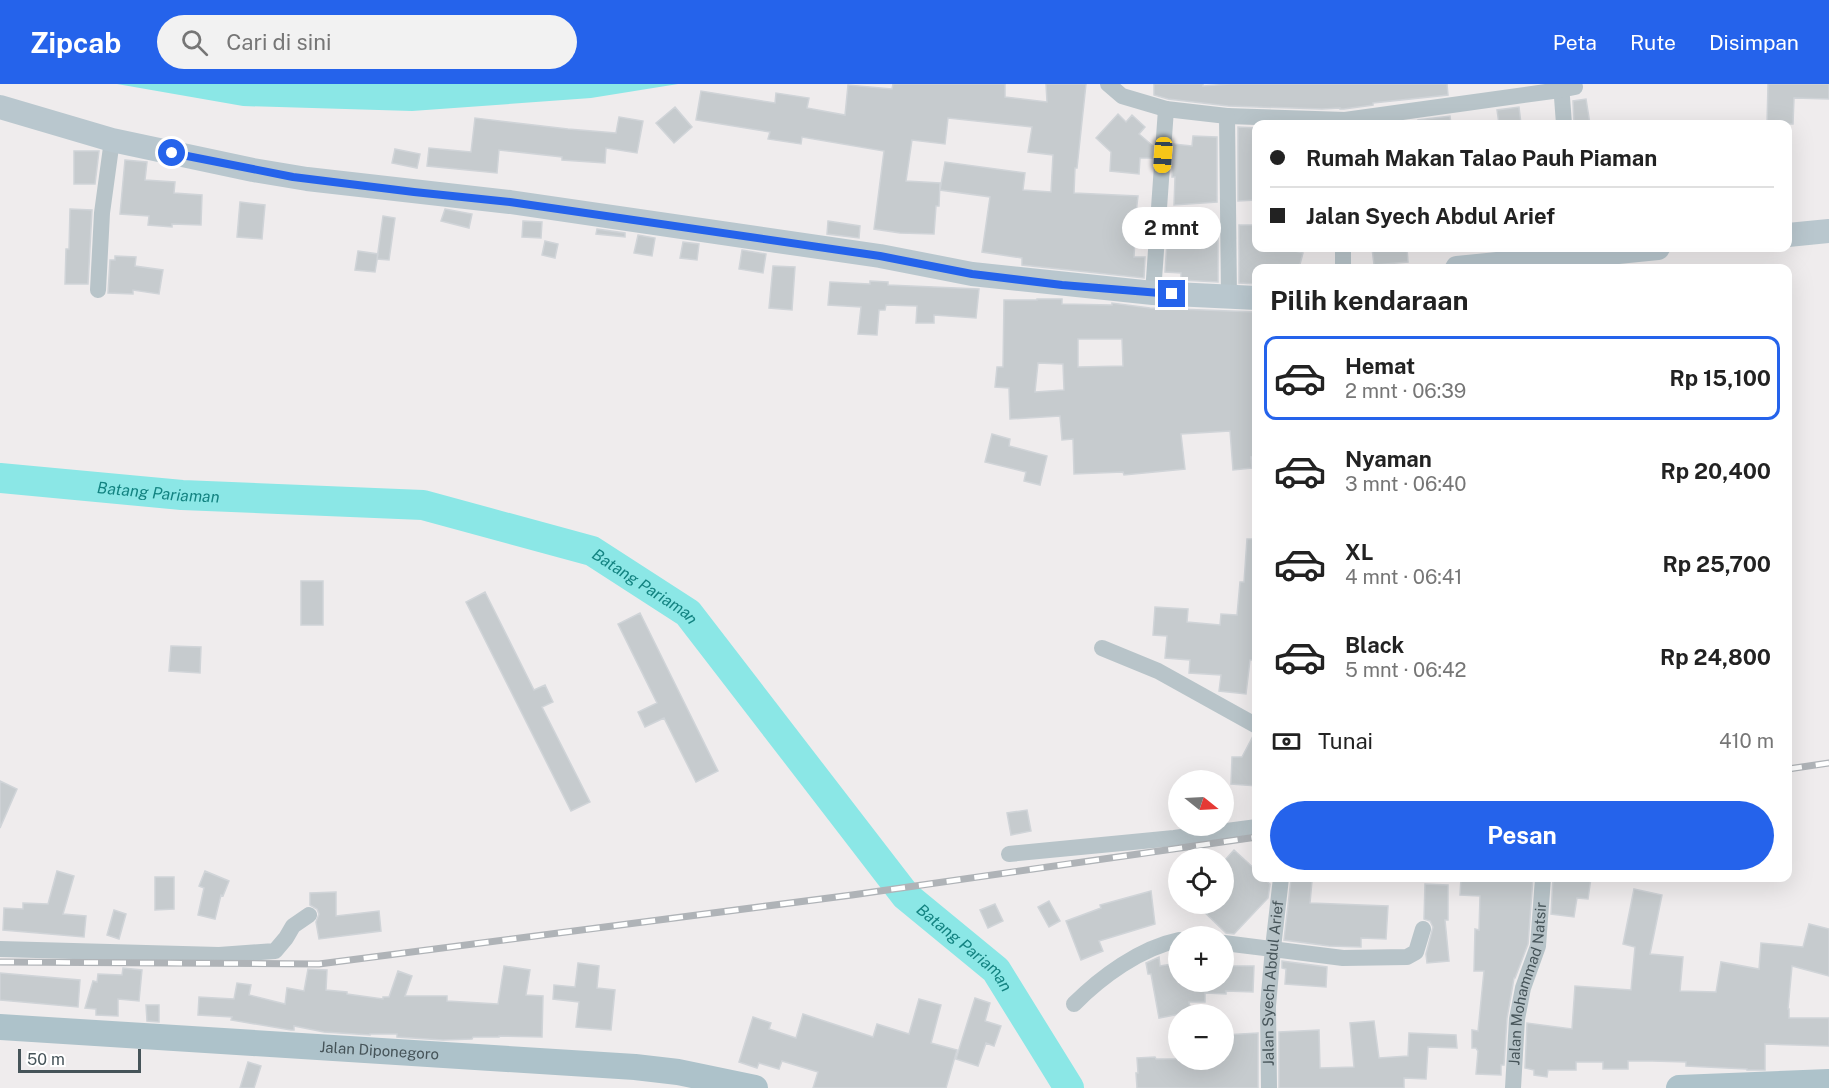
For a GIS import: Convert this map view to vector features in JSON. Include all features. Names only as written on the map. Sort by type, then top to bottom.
[{"type":"main road","name":"Jalan Diponegoro","points":[[0,1028],[635,1067],[678,1072],[755,1088]]},
{"type":"main road","points":[[1679,1088],[1829,1082]]},
{"type":"street","points":[[1108,84],[1122,96],[1166,109],[1227,116],[1306,120]]},
{"type":"street","points":[[1358,120],[1565,87],[1564,120]]},
{"type":"street","points":[[0,107],[112,140],[298,178],[510,202],[880,256],[972,274],[1153,293],[1252,298]]},
{"type":"street","points":[[1153,293],[1166,109]]},
{"type":"street","points":[[1227,116],[1229,297]]},
{"type":"street","points":[[98,290],[102,213],[112,140]]},
{"type":"street","points":[[1792,235],[1829,231]]},
{"type":"street","points":[[1497,264],[1618,252]]},
{"type":"street","points":[[1102,648],[1158,671],[1252,723]]},
{"type":"street","points":[[1009,854],[1174,838],[1252,828]]},
{"type":"street","name":"Jalan Syech Abdul Arief","points":[[1269,1088],[1269,1006],[1281,882]]},
{"type":"street","name":"Jalan Mohammad Natsir","points":[[1513,1088],[1517,1019],[1523,988],[1538,946],[1544,882]]},
{"type":"street","points":[[0,950],[219,955],[275,951],[293,926],[309,915]]},
{"type":"street","points":[[1234,944],[1343,958],[1407,957],[1416,952],[1423,929]]},
{"type":"street","points":[[1074,1004],[1116,969],[1149,951],[1168,944]]},
{"type":"water","points":[[117,84],[678,84],[591,98],[412,111],[243,106]]},
{"type":"building","points":[[893,84],[1005,84],[1005,97],[1047,102],[1046,84],[1086,84],[1074,193],[1138,196],[1133,239],[1135,239],[1134,257],[1145,257],[1144,278],[1022,265],[1022,258],[982,252],[990,197],[940,190],[945,162],[1025,173],[1023,190],[1051,192],[1053,155],[1028,152],[1032,127],[948,118],[945,144],[912,140],[906,181],[940,183],[934,234],[900,233],[874,229],[884,151],[802,137],[801,144],[768,139],[770,132],[696,120],[701,91],[775,103],[776,93],[809,98],[807,108],[845,115],[848,85],[892,89]]},
{"type":"building","points":[[1154,84],[1203,84],[1203,86],[1447,84],[1448,95],[1373,103],[1373,105],[1344,109],[1228,106],[1168,99],[1154,95]]},
{"type":"building","points":[[1768,84],[1829,84],[1829,99],[1794,98],[1793,124],[1792,120],[1767,120]]},
{"type":"building","points":[[1586,99],[1589,120],[1574,120],[1573,101]]},
{"type":"building","points":[[675,107],[692,127],[674,143],[656,123]]},
{"type":"building","points":[[1519,107],[1521,120],[1498,120],[1497,110]]},
{"type":"building","points":[[1118,114],[1126,122],[1132,115],[1145,127],[1139,134],[1153,146],[1152,158],[1140,158],[1139,174],[1110,171],[1111,152],[1096,138]]},
{"type":"building","points":[[1450,116],[1450,120],[1418,120]]},
{"type":"building","points":[[619,117],[643,121],[637,153],[606,148],[605,163],[562,160],[562,157],[499,150],[497,173],[427,166],[429,148],[471,152],[475,118],[616,133]]},
{"type":"building","points":[[1238,127],[1252,128],[1252,200],[1238,201]]},
{"type":"building","points":[[1193,136],[1217,137],[1217,202],[1174,205],[1175,177],[1172,177],[1174,144],[1192,146]]},
{"type":"building","points":[[395,149],[420,154],[417,168],[392,163]]},
{"type":"building","points":[[74,151],[99,151],[95,184],[74,184]]},
{"type":"building","points":[[125,160],[147,162],[145,180],[175,182],[174,193],[202,195],[201,225],[172,224],[172,227],[148,225],[149,216],[120,214]]},
{"type":"building","points":[[240,202],[265,205],[262,239],[237,237]]},
{"type":"building","points":[[70,209],[92,210],[88,284],[65,284]]},
{"type":"building","points":[[445,209],[472,214],[469,228],[441,221]]},
{"type":"building","points":[[383,216],[395,218],[389,260],[377,259]]},
{"type":"building","points":[[523,221],[542,222],[541,238],[522,237]]},
{"type":"building","points":[[828,221],[860,226],[859,238],[827,234]]},
{"type":"building","points":[[1239,225],[1252,225],[1252,252],[1303,253],[1300,264],[1252,264],[1252,284],[1239,283]]},
{"type":"building","points":[[1168,226],[1218,226],[1218,282],[1181,280],[1181,273],[1165,272]]},
{"type":"building","points":[[597,229],[625,233],[625,237],[596,234]]},
{"type":"building","points":[[638,235],[655,238],[652,256],[634,253]]},
{"type":"building","points":[[545,241],[558,244],[555,258],[542,255]]},
{"type":"building","points":[[683,242],[699,244],[697,260],[680,258]]},
{"type":"building","points":[[742,250],[766,254],[763,273],[739,269]]},
{"type":"building","points":[[358,251],[378,254],[375,272],[355,270]]},
{"type":"building","points":[[1372,252],[1407,252],[1408,262],[1374,264]]},
{"type":"building","points":[[115,256],[136,257],[135,266],[163,270],[159,294],[133,290],[133,294],[108,293],[110,260],[115,260]]},
{"type":"building","points":[[773,266],[795,267],[792,310],[769,308]]},
{"type":"building","points":[[870,281],[888,282],[888,285],[979,289],[976,318],[934,315],[934,323],[916,323],[917,306],[886,305],[885,310],[879,310],[877,335],[858,334],[861,307],[828,305],[830,282],[870,284]]},
{"type":"building","points":[[1062,299],[1062,304],[1112,305],[1112,303],[1150,308],[1252,312],[1252,468],[1233,470],[1230,431],[1181,434],[1185,469],[1124,475],[1123,472],[1074,474],[1073,439],[1062,440],[1060,416],[1010,419],[1009,388],[995,387],[997,367],[1003,367],[1004,300]],"holes":[[[1078,339],[1122,339],[1123,366],[1078,367]],[[1038,363],[1063,364],[1064,390],[1035,392]]]},
{"type":"building","points":[[992,434],[1010,439],[1009,446],[1047,456],[1040,485],[1024,481],[1026,472],[985,462]]},
{"type":"building","points":[[1247,539],[1252,539],[1252,660],[1250,660],[1246,694],[1219,691],[1221,675],[1189,673],[1190,660],[1165,658],[1167,636],[1153,635],[1155,607],[1188,609],[1187,622],[1220,625],[1221,614],[1237,615],[1240,582],[1244,582]]},
{"type":"building","points":[[301,581],[323,581],[323,625],[301,625]]},
{"type":"building","points":[[485,592],[534,690],[545,685],[553,702],[542,707],[590,802],[571,811],[466,602]]},
{"type":"building","points":[[640,613],[718,771],[696,782],[664,718],[645,727],[638,712],[657,703],[618,624]]},
{"type":"building","points":[[171,646],[201,647],[200,673],[169,671]]},
{"type":"building","points":[[1252,738],[1252,786],[1234,784],[1232,757],[1242,757]]},
{"type":"building","points":[[0,781],[17,789],[0,828]]},
{"type":"building","points":[[1027,810],[1031,831],[1011,835],[1007,813]]},
{"type":"building","points":[[1234,850],[1252,866],[1252,882],[1270,884],[1268,898],[1234,934],[1234,926],[1219,926],[1206,914],[1234,914]]},
{"type":"building","points":[[57,871],[74,876],[63,914],[86,916],[84,937],[3,930],[4,908],[23,909],[23,903],[48,904]]},
{"type":"building","points":[[205,871],[229,881],[223,896],[221,895],[215,919],[198,915],[204,888],[199,886]]},
{"type":"building","points":[[155,877],[174,877],[174,909],[155,910]]},
{"type":"building","points":[[1291,882],[1312,882],[1310,903],[1388,906],[1386,939],[1361,938],[1361,947],[1329,946],[1284,940]]},
{"type":"building","points":[[1461,882],[1533,882],[1528,944],[1514,978],[1501,1075],[1476,1074],[1478,1051],[1472,1048],[1472,1030],[1478,1031],[1484,971],[1474,971],[1475,929],[1479,930],[1480,896],[1460,895]]},
{"type":"building","points":[[1553,882],[1590,882],[1588,899],[1577,898],[1574,917],[1551,914]]},
{"type":"building","points":[[1425,884],[1448,885],[1448,920],[1445,920],[1449,961],[1427,963],[1426,954],[1433,927],[1430,921],[1424,919]]},
{"type":"building","points":[[1634,889],[1662,895],[1650,954],[1683,957],[1680,991],[1716,992],[1721,962],[1759,969],[1761,943],[1803,947],[1809,924],[1829,929],[1829,976],[1792,966],[1788,1009],[1789,1018],[1829,1018],[1829,1046],[1765,1044],[1765,1070],[1686,1066],[1686,1062],[1652,1061],[1628,1061],[1628,1069],[1603,1069],[1603,1062],[1576,1062],[1576,1070],[1548,1070],[1547,1077],[1534,1075],[1534,1070],[1525,1068],[1527,1023],[1572,1029],[1575,986],[1631,990],[1635,947],[1623,944]]},
{"type":"building","points":[[1151,891],[1155,924],[1099,941],[1103,951],[1081,960],[1066,921],[1101,908],[1100,905]]},
{"type":"building","points":[[336,892],[336,916],[379,911],[381,931],[319,939],[316,922],[319,914],[317,909],[310,905],[310,893]]},
{"type":"building","points":[[1049,901],[1060,921],[1049,927],[1038,907]]},
{"type":"building","points":[[995,904],[1003,921],[988,928],[980,910]]},
{"type":"building","points":[[114,910],[126,914],[119,939],[107,935]]},
{"type":"building","points":[[1159,957],[1160,966],[1168,965],[1168,992],[1226,992],[1226,994],[1205,993],[1205,1002],[1168,1004],[1168,1016],[1159,1018],[1151,974],[1148,974],[1146,963]]},
{"type":"building","points":[[1282,961],[1327,967],[1326,987],[1285,984],[1286,969],[1282,968]]},
{"type":"building","points":[[578,963],[599,966],[597,988],[615,990],[611,1030],[576,1027],[579,1002],[553,999],[554,985],[575,987]]},
{"type":"building","points":[[504,966],[530,970],[526,995],[543,996],[542,1037],[499,1036],[443,1040],[397,1037],[397,1034],[324,1032],[294,1026],[294,1030],[291,1030],[231,1020],[232,1017],[198,1015],[199,997],[234,999],[237,983],[251,985],[249,995],[285,1004],[287,988],[304,991],[308,969],[327,970],[326,990],[347,992],[347,994],[383,999],[383,997],[389,997],[398,971],[412,976],[405,996],[447,996],[447,1001],[498,1004]]},
{"type":"building","points":[[1234,966],[1254,966],[1253,992],[1234,991]]},
{"type":"building","points":[[123,968],[142,970],[139,1001],[118,999],[118,1016],[96,1015],[96,1009],[85,1008],[93,981],[97,982],[98,974],[122,975]]},
{"type":"building","points":[[0,973],[80,980],[78,1007],[0,1000]]},
{"type":"building","points":[[975,998],[990,1003],[985,1021],[1001,1026],[994,1046],[986,1043],[978,1066],[956,1059]]},
{"type":"building","points":[[919,999],[941,1005],[931,1043],[957,1050],[946,1088],[813,1088],[818,1072],[782,1061],[779,1069],[759,1063],[757,1068],[739,1062],[753,1017],[771,1023],[769,1029],[796,1038],[803,1014],[873,1037],[877,1024],[909,1034]]},
{"type":"building","points":[[146,1005],[159,1005],[159,1022],[147,1021]]},
{"type":"building","points":[[1374,1021],[1379,1058],[1408,1056],[1409,1033],[1456,1035],[1457,1048],[1428,1047],[1426,1079],[1404,1078],[1404,1088],[1279,1088],[1279,1032],[1319,1030],[1320,1068],[1354,1067],[1350,1023]]},
{"type":"building","points":[[1258,1033],[1258,1088],[1137,1088],[1137,1058],[1168,1059],[1168,1070],[1234,1070],[1234,1034]]},
{"type":"building","points":[[248,1062],[261,1066],[254,1088],[240,1088]]},
{"type":"waterway","name":"Batang Pariaman","points":[[0,478],[182,495],[423,505],[592,551],[688,613],[906,896],[996,970],[1069,1088]]},
{"type":"railway","points":[[1792,768],[1829,763]]},
{"type":"railway","points":[[0,962],[319,964],[852,895],[1252,838]]},
{"type":"route","points":[[172,153],[293,177],[510,202],[880,256],[972,274],[1062,285],[1172,294]]}]
